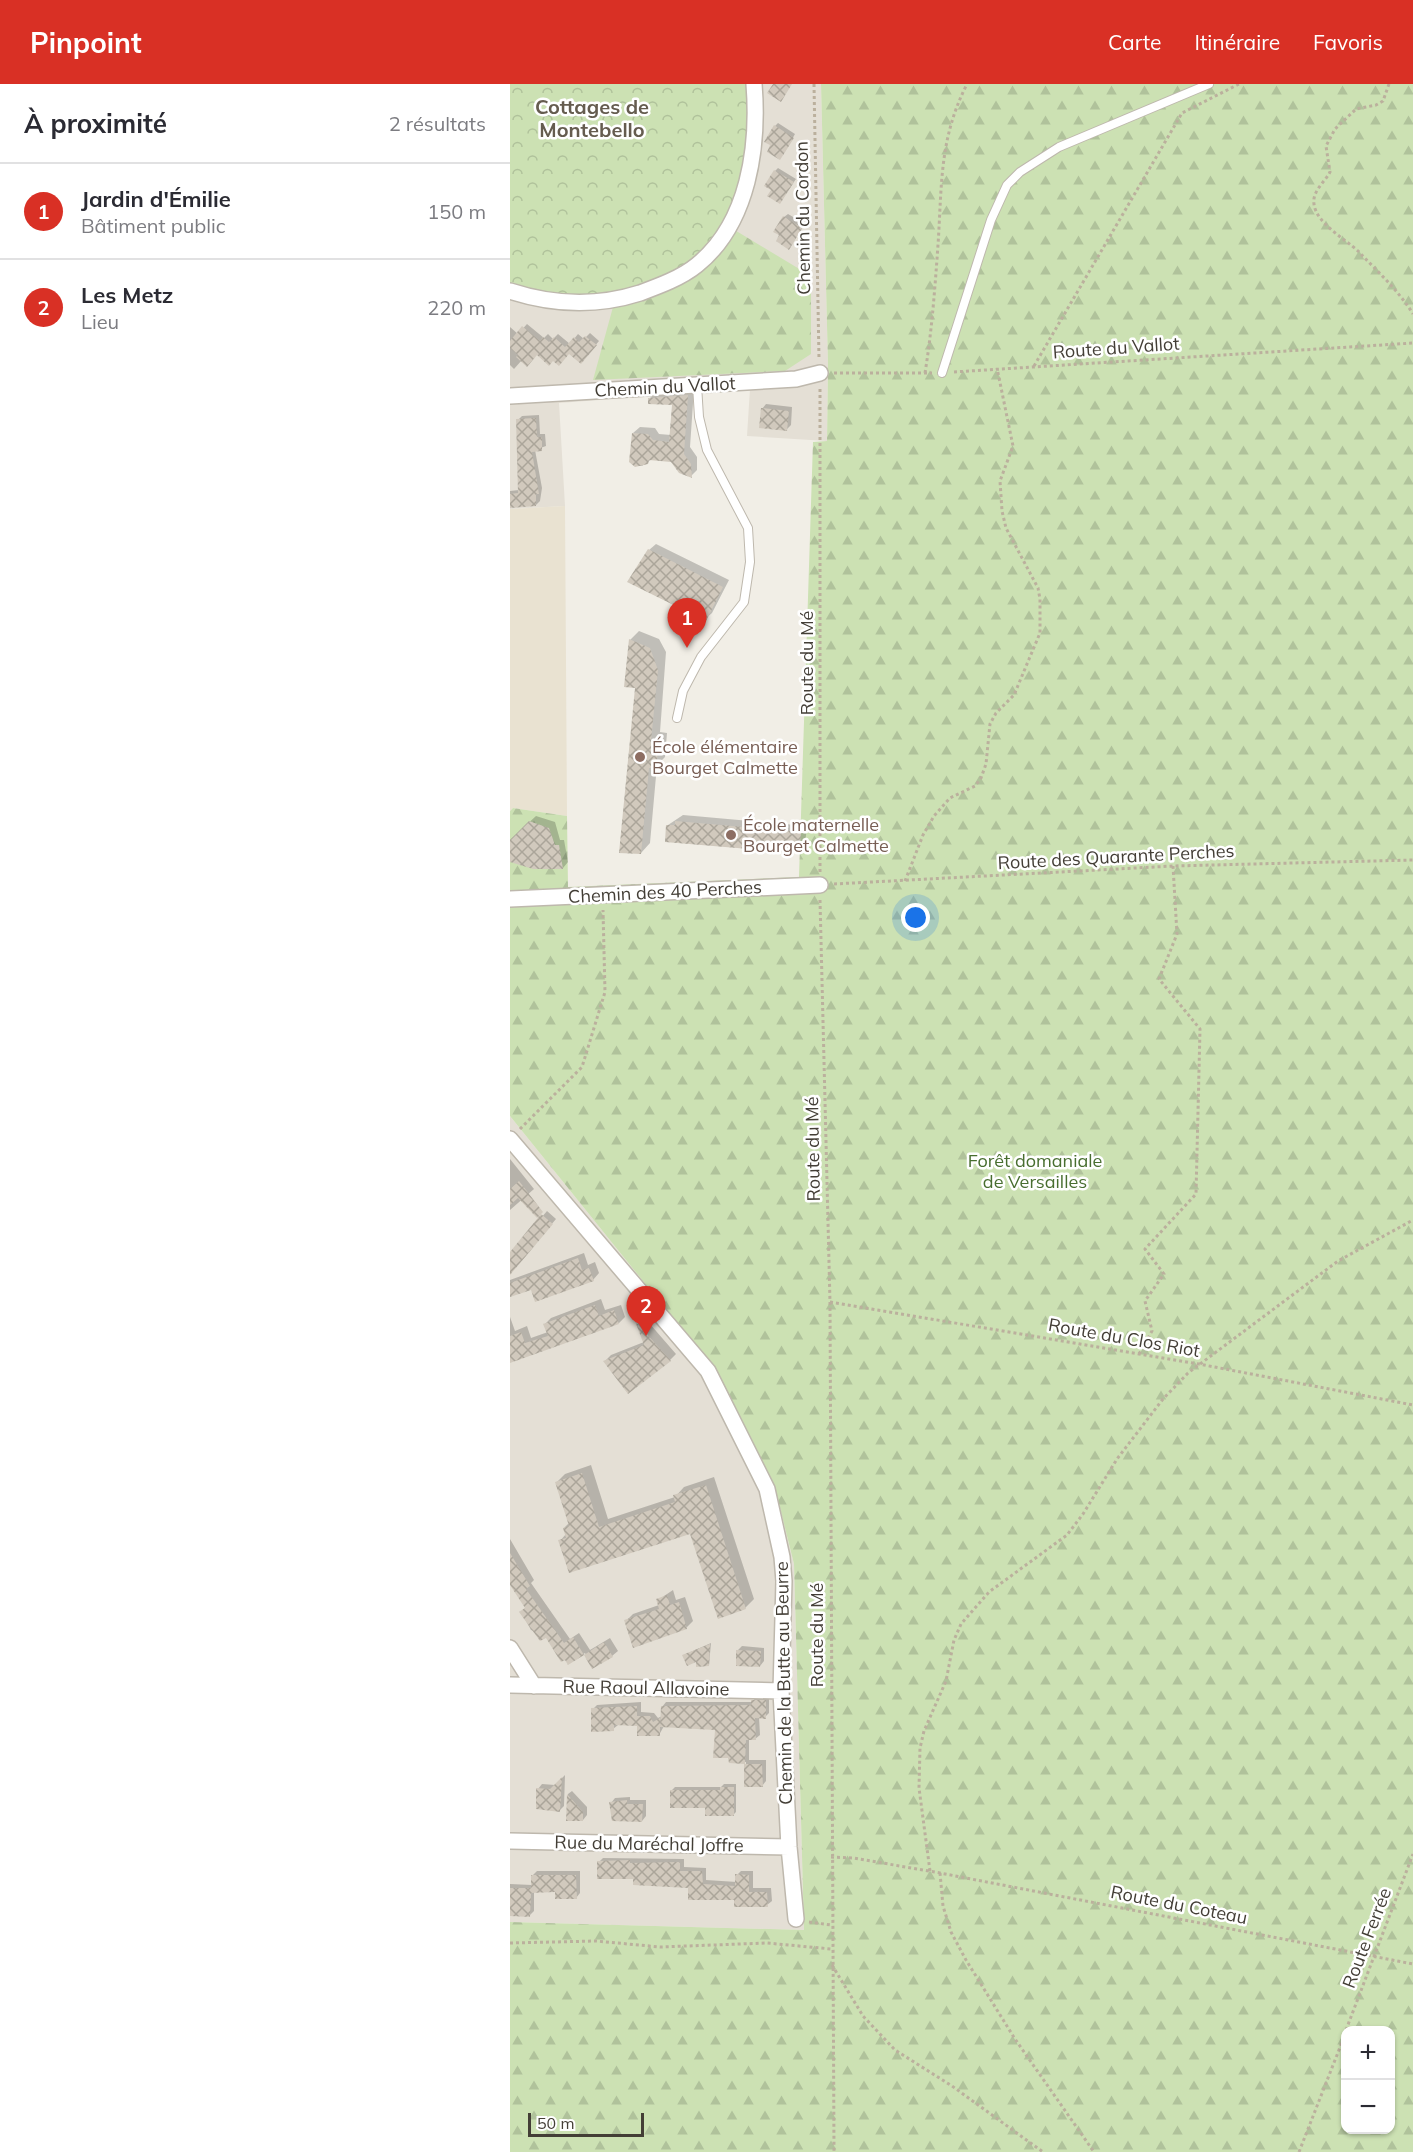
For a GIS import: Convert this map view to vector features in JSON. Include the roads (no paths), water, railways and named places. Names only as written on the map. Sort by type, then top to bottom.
[{"type":"street","points":[[510,291],[550,301],[590,303],[615,300],[659,286],[697,265],[731,222],[748,180],[755,127],[754,84]]},
{"type":"street","name":"Chemin du Vallot","points":[[510,396],[796,379],[820,373]]},
{"type":"street","name":"Chemin des 40 Perches","points":[[510,899],[820,885]]},
{"type":"street","name":"Chemin de la Butte au Beurre","points":[[514,1135],[708,1371],[767,1489],[782,1557],[784,1581],[781,1691],[789,1847],[796,1919]]},
{"type":"street","points":[[510,1648],[534,1686]]},
{"type":"street","name":"Rue Raoul Allavoine","points":[[510,1685],[781,1691]]},
{"type":"street","name":"Rue du Maréchal Joffre","points":[[510,1841],[789,1847]]},
{"type":"lane","points":[[942,373],[991,220],[1007,185],[1020,172],[1059,147],[1209,84]]},
{"type":"lane","points":[[677,718],[683,691],[701,657],[744,602],[750,562],[748,528],[707,450],[699,417],[697,385]]},
{"type":"place","name":"Jardin d'Émilie","points":[[687,648]]},
{"type":"place","name":"École élémentaire Bourget Calmette","points":[[640,757]]},
{"type":"place","name":"École maternelle Bourget Calmette","points":[[731,835]]},
{"type":"place","name":"Les Metz","points":[[646,1336]]},
{"type":"district","name":"Cottages de Montebello","points":[[592,118]]},
{"type":"park label","name":"Forêt domaniale de Versailles","points":[[1035,1171]]}]
